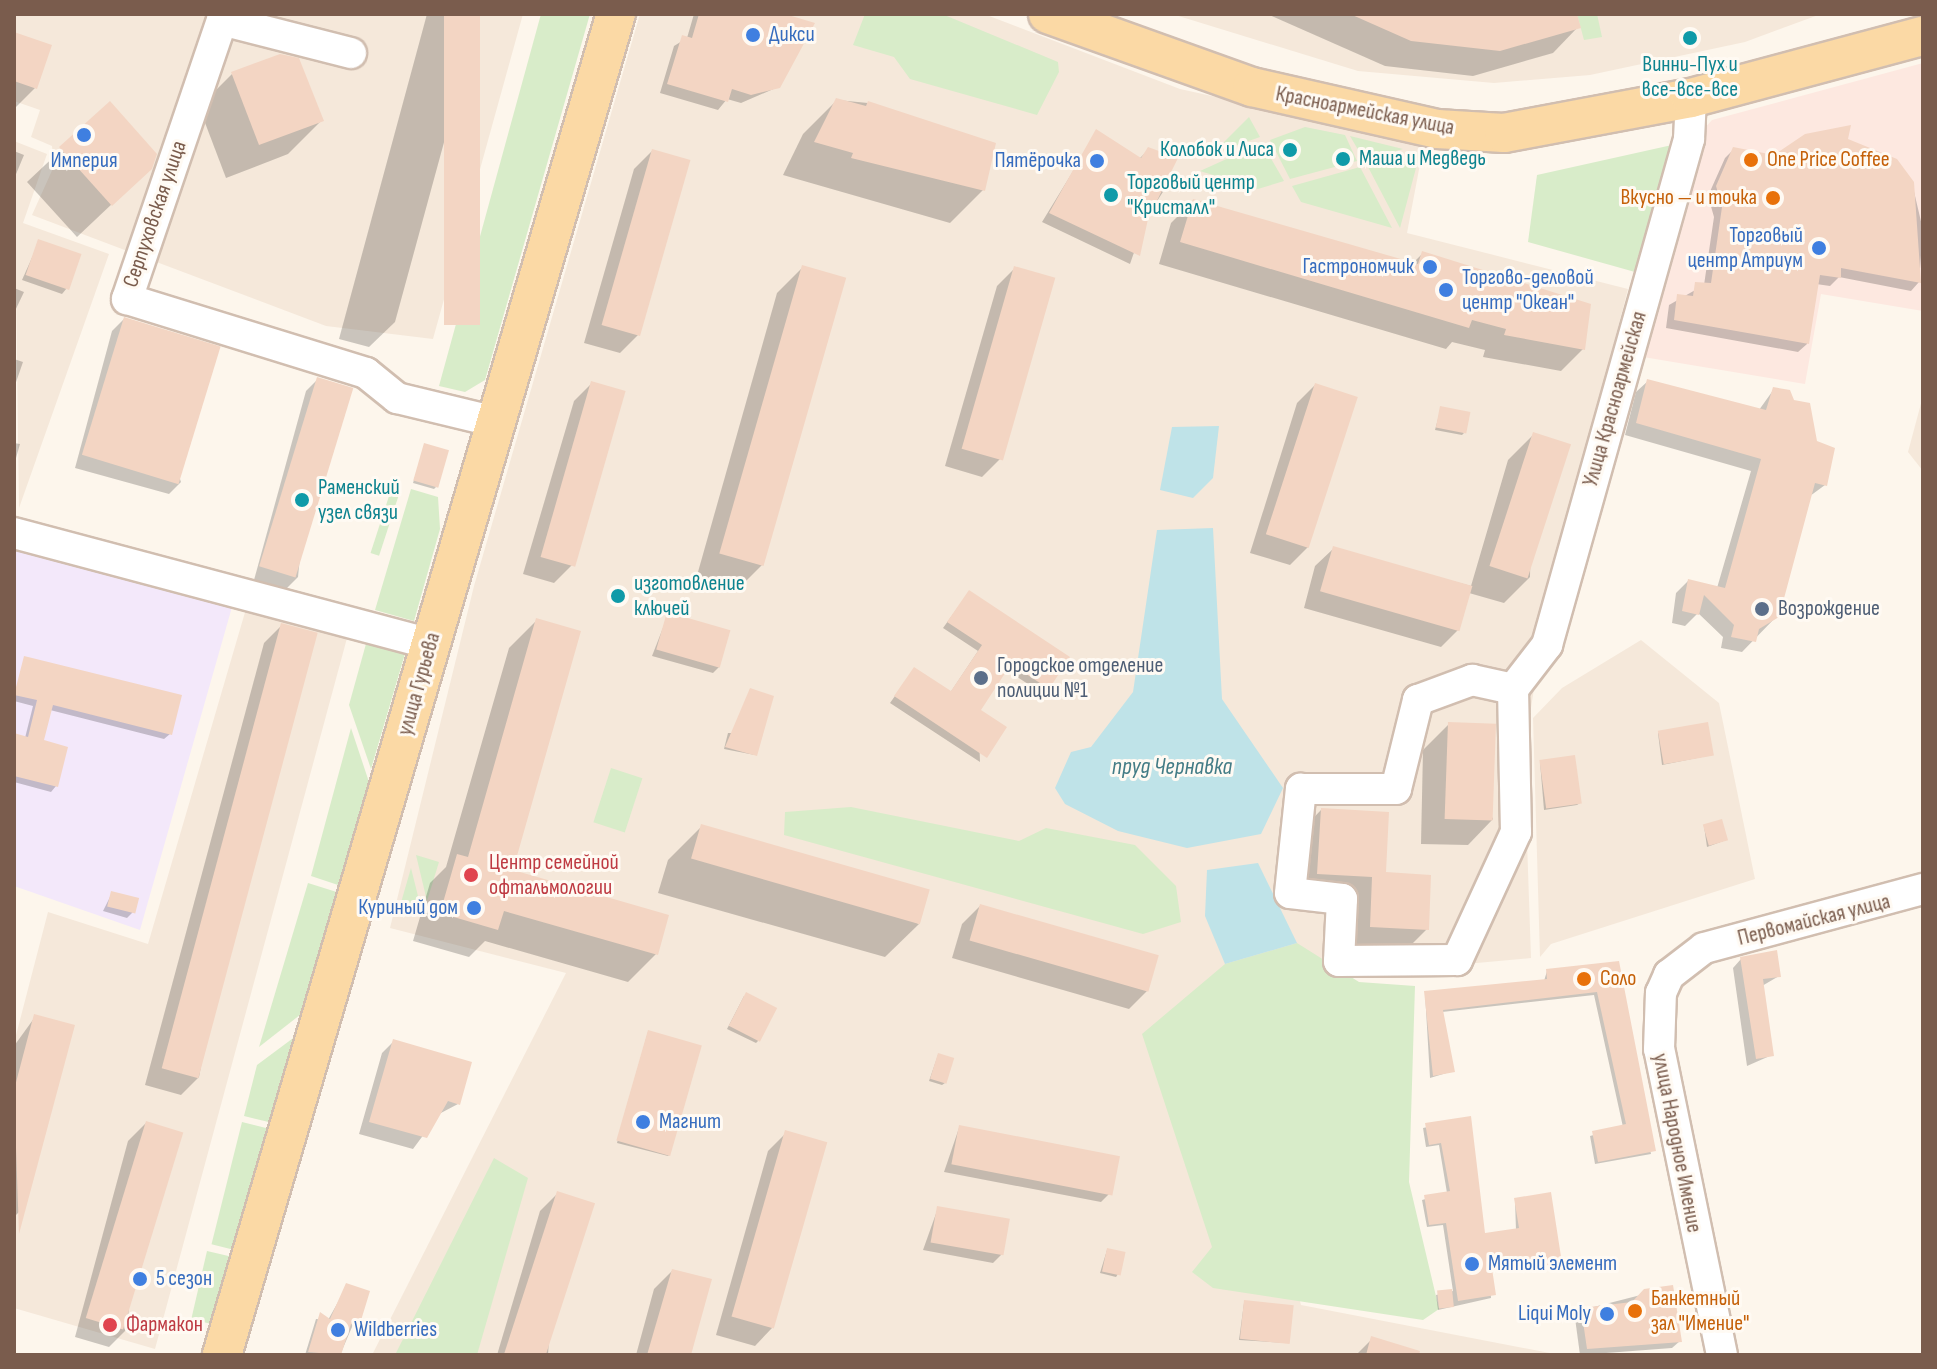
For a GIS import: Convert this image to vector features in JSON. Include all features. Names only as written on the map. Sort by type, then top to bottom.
[{"type":"main road","name":"улица Гурьева","points":[[222,1355],[616,14]]},
{"type":"main road","name":"Красноармейская улица","points":[[1048,14],[1191,70],[1437,129],[1514,132],[1691,98],[1923,36]]},
{"type":"street","name":"Серпуховская улица","points":[[351,53],[222,20],[127,299],[366,373],[397,398],[496,422]]},
{"type":"street","name":"Улица Красноармейская","points":[[1513,689],[1547,645],[1689,139],[1691,98]]},
{"type":"street","points":[[14,533],[430,644]]},
{"type":"street","points":[[1472,680],[1513,689],[1516,832],[1457,960],[1339,961],[1342,899],[1290,893],[1301,789],[1396,789],[1418,700],[1472,680]]},
{"type":"street","name":"Первомайская улица","points":[[1704,948],[1923,889]]},
{"type":"street","name":"улица Народное Имение","points":[[1704,948],[1669,975],[1656,1017],[1722,1355]]},
{"type":"shaded area","points":[[14,14],[523,14],[433,339],[326,326],[32,215],[54,166],[52,146],[31,137],[40,110],[14,101]]},
{"type":"shaded area","points":[[640,14],[984,14],[1180,89],[1424,143],[1407,233],[1628,289],[1549,592],[1524,753],[1531,958],[1345,975],[1233,1036],[1301,1305],[1560,1355],[372,1355],[566,973],[390,928],[474,586]]},
{"type":"shaded area","points":[[1172,14],[1821,14],[1745,42],[1590,75],[1494,83],[1358,71]]},
{"type":"shaded area","points":[[1923,63],[1923,311],[1821,294],[1805,384],[1637,356],[1702,131],[1712,120]]},
{"type":"shaded area","points":[[14,141],[47,154],[23,223],[109,254],[19,508]]},
{"type":"shaded area","points":[[1923,396],[1923,471],[1908,452]]},
{"type":"shaded area","points":[[14,544],[232,607],[140,930],[14,886]]},
{"type":"shaded area","points":[[248,602],[350,627],[155,1349],[14,1308],[14,1043],[48,912],[148,944]]},
{"type":"shaded area","points":[[1641,640],[1719,703],[1755,879],[1551,944],[1540,957],[1533,718],[1562,688]]},
{"type":"green space","points":[[541,14],[590,14],[485,380],[465,392],[439,386]]},
{"type":"green space","points":[[865,14],[942,14],[1058,62],[1059,72],[1037,115],[910,79],[894,57],[853,45]]},
{"type":"green space","points":[[1577,14],[1597,14],[1602,37],[1584,40]]},
{"type":"green space","points":[[1249,117],[1260,137],[1212,154]]},
{"type":"green space","points":[[1305,127],[1345,135],[1357,161],[1290,179],[1270,140]]},
{"type":"green space","points":[[1350,136],[1403,149],[1364,160]]},
{"type":"green space","points":[[1262,143],[1284,181],[1258,189],[1200,171]]},
{"type":"green space","points":[[1672,145],[1635,272],[1528,242],[1537,175]]},
{"type":"green space","points":[[1420,153],[1400,228],[1367,165]]},
{"type":"green space","points":[[1360,167],[1392,228],[1301,202],[1292,186]]},
{"type":"green space","points":[[411,489],[438,497],[440,529],[414,621],[375,610]]},
{"type":"green space","points":[[390,493],[399,496],[379,556],[371,553]]},
{"type":"green space","points":[[369,633],[407,647],[371,769],[349,705]]},
{"type":"green space","points":[[351,728],[372,791],[344,887],[311,876]]},
{"type":"green space","points":[[611,768],[642,778],[625,832],[593,822]]},
{"type":"green space","points":[[851,807],[1019,841],[1046,828],[1135,845],[1176,886],[1181,922],[1143,934],[784,835],[785,812]]},
{"type":"green space","points":[[416,855],[439,862],[427,901]]},
{"type":"green space","points":[[411,868],[422,912],[400,906]]},
{"type":"green space","points":[[308,883],[343,894],[305,1011],[259,1047]]},
{"type":"green space","points":[[1297,943],[1359,982],[1415,986],[1409,1182],[1439,1309],[1423,1320],[1213,1288],[1192,1272],[1212,1247],[1142,1034],[1225,964]]},
{"type":"green space","points":[[304,1030],[277,1124],[244,1116],[257,1065]]},
{"type":"green space","points":[[242,1122],[274,1130],[244,1252],[212,1244]]},
{"type":"green space","points":[[494,1158],[528,1178],[477,1355],[395,1355]]},
{"type":"green space","points":[[207,1251],[238,1258],[222,1326],[191,1319]]},
{"type":"water","points":[[1219,426],[1213,478],[1193,498],[1160,490],[1172,427]]},
{"type":"water","name":"пруд Чернавка","points":[[1213,528],[1222,699],[1283,788],[1261,834],[1187,848],[1118,831],[1065,804],[1055,788],[1071,752],[1091,747],[1133,692],[1157,530]]},
{"type":"water","points":[[1258,863],[1297,943],[1225,964],[1205,916],[1207,870]]},
{"type":"building","points":[[444,14],[480,14],[480,325],[444,325]]},
{"type":"building","points":[[699,14],[785,14],[815,23],[780,88],[751,95],[732,89],[728,102],[667,84],[682,35],[692,38]]},
{"type":"building","points":[[1350,14],[1577,14],[1581,28],[1500,51],[1411,41]]},
{"type":"building","points":[[14,32],[52,45],[37,89],[14,81]]},
{"type":"building","points":[[280,54],[299,58],[324,121],[259,145],[231,72]]},
{"type":"building","points":[[836,98],[866,106],[868,101],[996,143],[985,191],[851,158],[853,153],[814,142]]},
{"type":"building","points":[[110,101],[157,154],[152,169],[112,206],[59,147]]},
{"type":"building","name":"Торговый центр Атриум","points":[[1851,125],[1848,139],[1897,159],[1914,182],[1921,283],[1841,268],[1841,278],[1820,275],[1809,344],[1674,320],[1677,294],[1693,296],[1695,282],[1711,283],[1722,207],[1716,186],[1733,147],[1774,155],[1805,134]]},
{"type":"building","name":"Торговый центр \"Кристалл\"","points":[[1096,129],[1141,158],[1148,147],[1178,158],[1148,219],[1140,256],[1049,213]]},
{"type":"building","points":[[652,149],[690,160],[640,336],[602,325]]},
{"type":"building","points":[[1193,199],[1418,264],[1422,251],[1591,304],[1585,350],[1504,335],[1506,329],[1472,320],[1469,328],[1180,242]]},
{"type":"building","points":[[38,239],[81,254],[69,290],[26,275]]},
{"type":"building","points":[[802,265],[846,278],[764,566],[719,553]]},
{"type":"building","points":[[1014,266],[1055,278],[1003,460],[962,449]]},
{"type":"building","points":[[124,317],[221,347],[178,484],[82,455]]},
{"type":"building","name":"Раменский узел связи","points":[[317,377],[353,388],[295,577],[259,566]]},
{"type":"building","points":[[1647,379],[1766,410],[1773,387],[1790,390],[1794,400],[1810,403],[1817,441],[1835,448],[1827,486],[1815,483],[1779,617],[1759,629],[1756,642],[1731,637],[1734,625],[1704,595],[1699,615],[1682,611],[1688,579],[1725,588],[1761,459],[1636,423]]},
{"type":"building","points":[[591,381],[626,391],[575,567],[541,557]]},
{"type":"building","points":[[1315,383],[1358,397],[1309,548],[1266,534]]},
{"type":"building","points":[[1440,406],[1470,412],[1466,434],[1436,428]]},
{"type":"building","points":[[1533,432],[1571,444],[1527,578],[1489,566]]},
{"type":"building","points":[[424,443],[449,450],[438,488],[413,480]]},
{"type":"building","points":[[1333,546],[1472,586],[1459,631],[1320,591]]},
{"type":"building","name":"Городское отделение полиции №1","points":[[969,590],[1070,657],[1049,689],[1011,664],[981,710],[1007,727],[987,758],[894,696],[914,667],[951,691],[982,645],[947,622]]},
{"type":"building","points":[[667,612],[730,630],[720,668],[656,649]]},
{"type":"building","points":[[536,618],[581,631],[513,870],[669,915],[658,955],[504,911],[498,930],[440,913],[457,854],[468,857]]},
{"type":"building","points":[[281,623],[318,633],[198,1078],[162,1068]]},
{"type":"building","points":[[24,656],[182,695],[172,735],[53,705],[44,740],[68,747],[58,787],[14,776],[14,733],[28,737],[37,700],[14,695]]},
{"type":"building","points":[[750,688],[774,696],[757,756],[725,747]]},
{"type":"building","points":[[1448,722],[1496,724],[1493,821],[1445,819]]},
{"type":"building","points":[[1708,722],[1714,755],[1664,764],[1658,731]]},
{"type":"building","points":[[1575,755],[1582,804],[1546,809],[1539,760]]},
{"type":"building","points":[[1321,808],[1389,812],[1386,872],[1431,875],[1429,930],[1370,927],[1372,877],[1317,874]]},
{"type":"building","points":[[1722,819],[1728,840],[1709,846],[1703,825]]},
{"type":"building","points":[[701,824],[930,890],[920,924],[691,859]]},
{"type":"building","points":[[111,891],[139,898],[135,914],[107,907]]},
{"type":"building","points":[[980,904],[1159,955],[1148,992],[970,941]]},
{"type":"building","points":[[1777,950],[1781,977],[1763,979],[1774,1056],[1756,1059],[1740,957]]},
{"type":"building","points":[[1619,961],[1656,1151],[1598,1162],[1592,1131],[1626,1124],[1597,992],[1443,1010],[1455,1072],[1433,1076],[1424,991],[1547,979],[1546,969]]},
{"type":"building","points":[[746,992],[777,1008],[760,1042],[729,1026]]},
{"type":"building","points":[[34,1014],[75,1025],[19,1234],[14,1090]]},
{"type":"building","points":[[648,1030],[702,1045],[670,1156],[616,1141]]},
{"type":"building","points":[[393,1039],[472,1062],[460,1105],[448,1101],[427,1138],[369,1122]]},
{"type":"building","points":[[938,1053],[954,1058],[946,1084],[930,1079]]},
{"type":"building","points":[[1471,1116],[1485,1233],[1519,1228],[1514,1198],[1551,1192],[1562,1263],[1525,1269],[1523,1257],[1491,1262],[1496,1295],[1458,1301],[1446,1223],[1429,1225],[1424,1195],[1450,1191],[1441,1143],[1429,1145],[1425,1123]]},
{"type":"building","points":[[146,1121],[183,1132],[123,1329],[86,1318]]},
{"type":"building","points":[[959,1125],[1120,1156],[1112,1196],[951,1164]]},
{"type":"building","points":[[785,1130],[827,1142],[774,1329],[732,1316]]},
{"type":"building","points":[[557,1191],[595,1203],[546,1355],[504,1354]]},
{"type":"building","points":[[937,1206],[1010,1219],[1003,1255],[931,1242]]},
{"type":"building","points":[[1107,1248],[1126,1252],[1121,1275],[1102,1271]]},
{"type":"building","points":[[672,1269],[712,1279],[691,1355],[647,1355]]},
{"type":"building","points":[[346,1283],[370,1291],[359,1327],[351,1324],[341,1355],[308,1352],[320,1312],[330,1319]]},
{"type":"building","points":[[1673,1285],[1682,1342],[1587,1349],[1581,1308],[1632,1302],[1644,1289]]},
{"type":"building","points":[[1452,1289],[1454,1307],[1439,1308],[1437,1291]]},
{"type":"building","points":[[1244,1300],[1294,1305],[1290,1344],[1240,1339]]},
{"type":"building","points":[[1371,1336],[1420,1351],[1419,1355],[1366,1355]]},
{"type":"place","name":"Дикси","points":[[753,35]]},
{"type":"place","name":"Винни-Пух и все-все-все","points":[[1690,38]]},
{"type":"place","name":"Империя","points":[[84,135]]},
{"type":"place","name":"Колобок и Лиса","points":[[1290,150]]},
{"type":"place","name":"Маша и Медведь","points":[[1343,159]]},
{"type":"place","name":"One Price Coffee","points":[[1751,160]]},
{"type":"place","name":"Пятёрочка","points":[[1097,161]]},
{"type":"place","name":"Торговый центр \"Кристалл\"","points":[[1111,195]]},
{"type":"place","name":"Вкусно — и точка","points":[[1773,198]]},
{"type":"place","name":"Торговый центр Атриум","points":[[1819,248]]},
{"type":"place","name":"Гастрономчик","points":[[1430,267]]},
{"type":"place","name":"Торгово-деловой центр \"Океан\"","points":[[1446,290]]},
{"type":"place","name":"Раменский узел связи","points":[[302,500]]},
{"type":"place","name":"изготовление ключей","points":[[618,596]]},
{"type":"place","name":"Возрождение","points":[[1762,609]]},
{"type":"place","name":"Городское отделение полиции №1","points":[[981,678]]},
{"type":"place","name":"Центр семейной офтальмологии","points":[[471,875]]},
{"type":"place","name":"Куриный дом","points":[[474,908]]},
{"type":"place","name":"Соло","points":[[1584,979]]},
{"type":"place","name":"Магнит","points":[[643,1122]]},
{"type":"place","name":"Мятый элемент","points":[[1472,1264]]},
{"type":"place","name":"5 сезон","points":[[140,1279]]},
{"type":"place","name":"Банкетный зал \"Имение\"","points":[[1635,1311]]},
{"type":"place","name":"Liqui Moly","points":[[1607,1314]]},
{"type":"place","name":"Фармакон","points":[[110,1325]]},
{"type":"place","name":"Wildberries","points":[[338,1330]]}]
